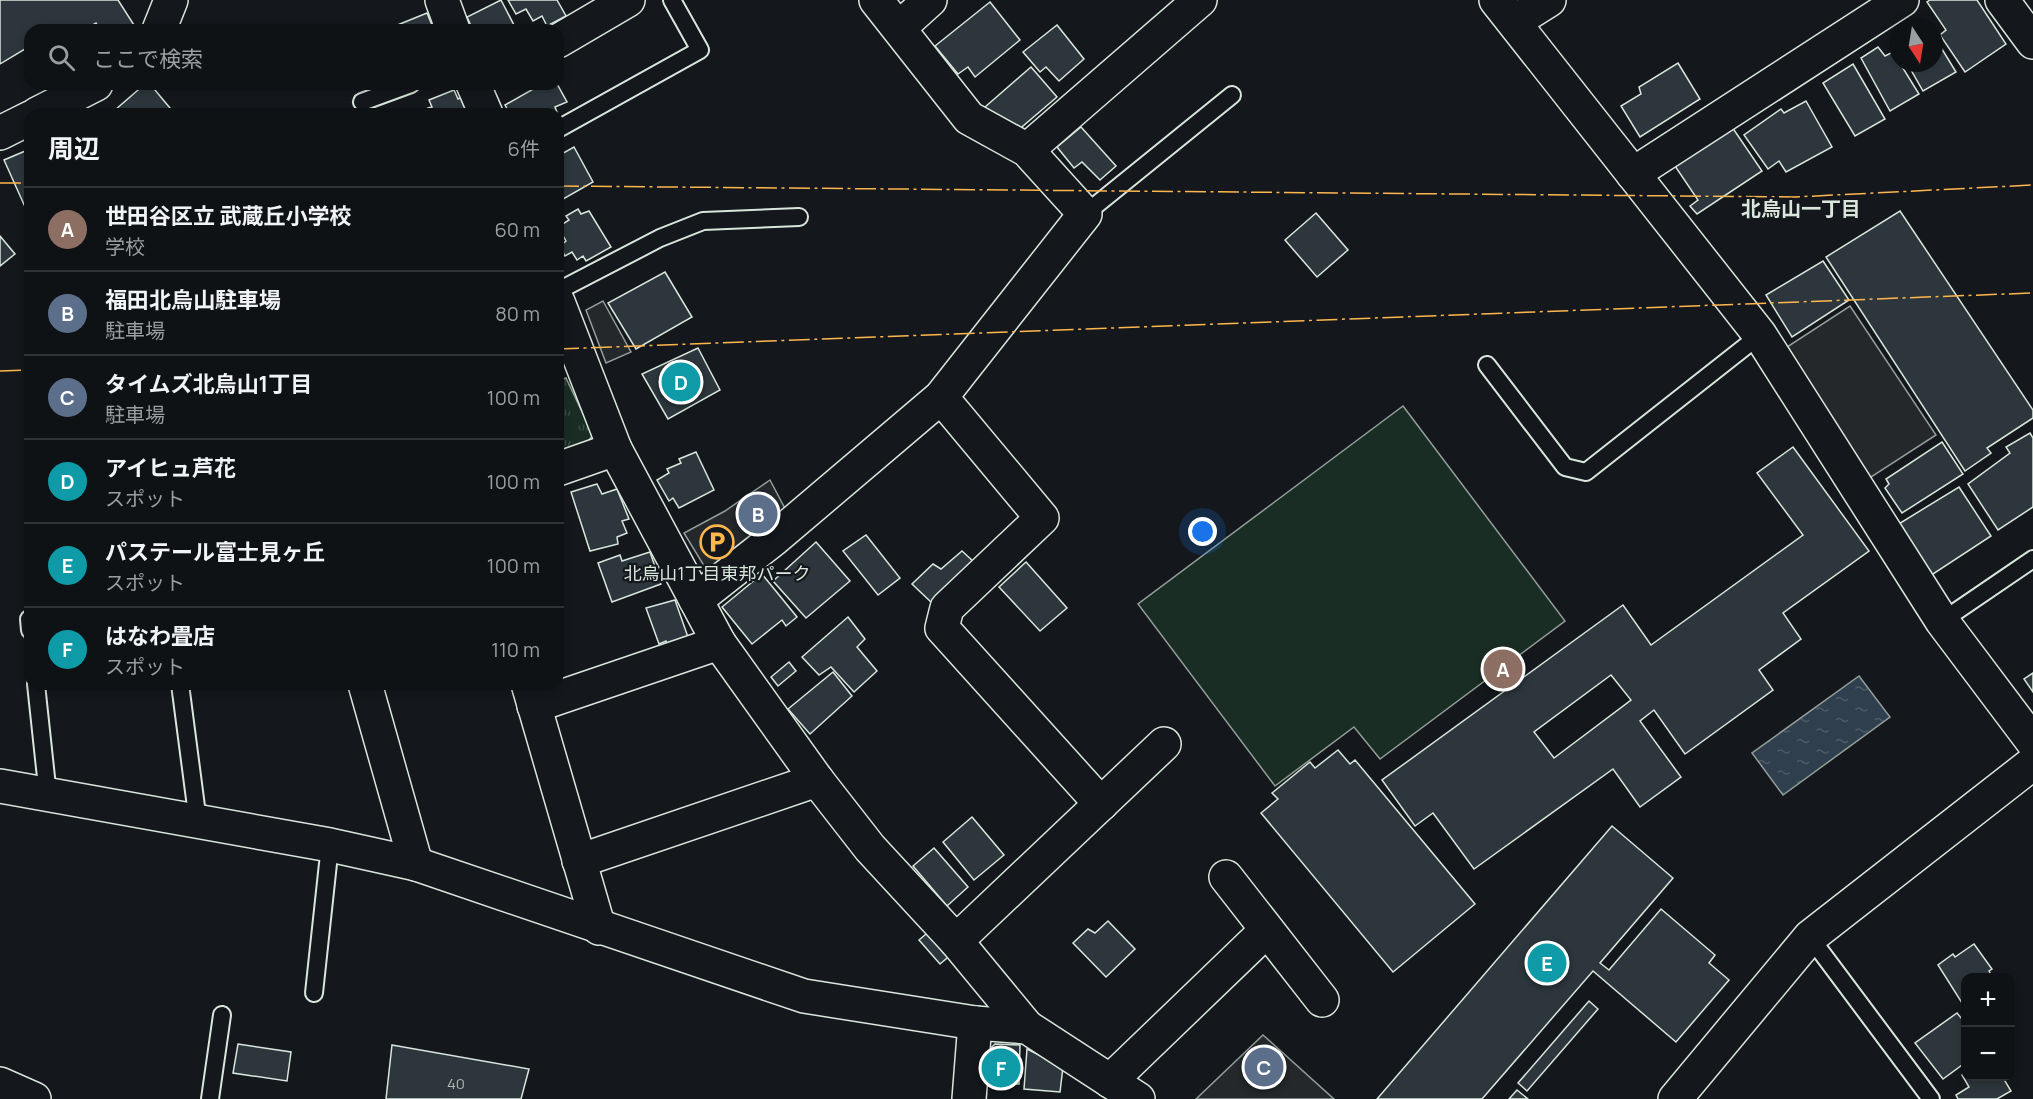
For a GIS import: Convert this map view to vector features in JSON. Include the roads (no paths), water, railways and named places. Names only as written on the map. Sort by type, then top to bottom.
[{"type":"street","points":[[161,24],[171,0]]},
{"type":"street","points":[[442,0],[451,24]]},
{"type":"street","points":[[564,37],[628,0]]},
{"type":"street","points":[[696,600],[775,538],[940,397],[1085,214],[1027,150],[969,118],[876,0]]},
{"type":"street","points":[[898,28],[930,0]]},
{"type":"street","points":[[1027,150],[1200,0]]},
{"type":"street","points":[[1549,0],[1505,11],[1760,335],[1942,621],[2033,742]]},
{"type":"street","points":[[1633,174],[1902,0]]},
{"type":"street","points":[[2001,0],[2033,42]]},
{"type":"street","points":[[49,108],[84,90]]},
{"type":"street","points":[[0,133],[24,120]]},
{"type":"street","points":[[564,317],[615,449],[719,643],[817,780],[870,848],[956,941],[1027,1027],[1138,1099]]},
{"type":"street","points":[[940,397],[1042,518],[947,608],[942,628],[1101,804]]},
{"type":"street","points":[[564,467],[615,449]]},
{"type":"street","points":[[564,686],[719,643]]},
{"type":"street","points":[[367,690],[416,864]]},
{"type":"street","points":[[549,690],[531,695],[599,928]]},
{"type":"street","points":[[956,941],[1164,744]]},
{"type":"street","points":[[1675,1099],[1810,937],[2033,764]]},
{"type":"street","points":[[579,861],[817,780]]},
{"type":"street","points":[[0,786],[330,845],[416,864],[804,996],[975,1023],[1027,1027]]},
{"type":"street","points":[[1226,877],[1322,1000]]},
{"type":"street","points":[[1110,1081],[1267,930]]},
{"type":"street","points":[[969,1099],[975,1023]]},
{"type":"street","points":[[0,1084],[34,1099]]},
{"type":"lane","points":[[564,126],[700,50],[672,0]]},
{"type":"lane","points":[[362,102],[395,90]]},
{"type":"lane","points":[[1085,214],[1232,95]]},
{"type":"lane","points":[[564,288],[660,238],[703,221],[799,217]]},
{"type":"lane","points":[[1487,365],[1565,467],[1586,472],[1760,335]]},
{"type":"lane","points":[[1942,621],[2033,559]]},
{"type":"lane","points":[[37,690],[48,796]]},
{"type":"lane","points":[[181,690],[198,822]]},
{"type":"lane","points":[[314,993],[330,845]]},
{"type":"lane","points":[[1810,937],[1931,1099]]},
{"type":"lane","points":[[210,1099],[222,1015]]},
{"type":"water","points":[[1859,676],[1890,717],[1783,795],[1752,753]]},
{"type":"place","name":"アイヒュ芦花","points":[[681,382]]},
{"type":"place","name":"福田北烏山駐車場","points":[[758,514]]},
{"type":"place","name":"北烏山1丁目東邦パーク","points":[[717,542]]},
{"type":"place","name":"世田谷区立 武蔵丘小学校","points":[[1503,669]]},
{"type":"place","name":"パステール富士見ヶ丘","points":[[1547,963]]},
{"type":"place","name":"タイムズ北烏山1丁目","points":[[1264,1067]]},
{"type":"place","name":"はなわ畳店","points":[[1001,1068]]},
{"type":"district","name":"北烏山一丁目","points":[[1801,209]]}]
